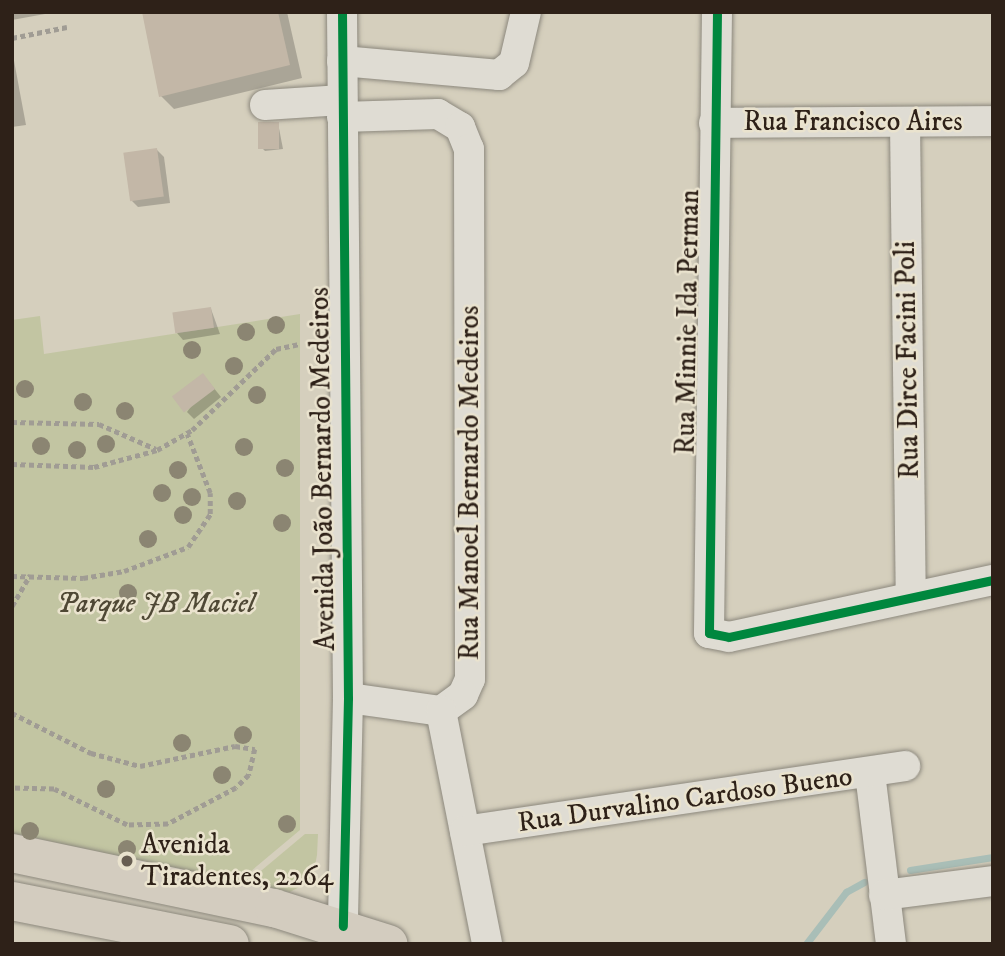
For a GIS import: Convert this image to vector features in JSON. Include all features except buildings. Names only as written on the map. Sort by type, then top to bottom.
[{"type":"main road","points":[[12,853],[331,923],[388,944]]},
{"type":"main road","points":[[12,901],[116,933],[230,944]]},
{"type":"street","name":"Avenida João Bernardo Medeiros","points":[[331,923],[341,876],[348,698],[342,12]]},
{"type":"street","points":[[342,61],[499,75],[514,63],[526,12]]},
{"type":"street","name":"Rua Minnie Ida Perman","points":[[717,12],[709,633],[729,637],[911,597]]},
{"type":"street","name":"Rua Manoel Bernardo Medeiros","points":[[265,105],[438,114],[460,127],[469,149],[470,679],[463,695],[441,710]]},
{"type":"street","name":"Rua Francisco Aires","points":[[714,123],[993,121]]},
{"type":"street","name":"Rua Dirce Facini Poli","points":[[905,123],[911,597]]},
{"type":"street","points":[[911,597],[993,580]]},
{"type":"street","points":[[348,698],[441,710],[487,944]]},
{"type":"street","name":"Rua Durvalino Cardoso Bueno","points":[[465,831],[870,774],[905,766]]},
{"type":"street","points":[[870,774],[891,944]]},
{"type":"street","points":[[884,895],[993,881]]},
{"type":"path","points":[[12,38],[67,27]]},
{"type":"path","points":[[12,464],[94,467],[157,450],[187,434],[276,349],[300,344]]},
{"type":"path","points":[[12,422],[99,424],[157,450]]},
{"type":"path","points":[[12,576],[83,578],[124,571],[188,547],[202,532],[210,503],[208,477],[187,434]]},
{"type":"path","points":[[12,606],[30,575]]},
{"type":"path","points":[[12,713],[91,753],[140,766],[236,746],[255,749],[248,775],[236,788],[168,824],[127,825],[54,789],[12,788]]},
{"type":"green space","name":"Parque JB Maciel","points":[[300,314],[300,830],[238,882],[12,833],[12,320],[40,316],[44,354]]},
{"type":"green space","points":[[305,834],[318,834],[313,876],[290,892],[244,885]]},
{"type":"waterway","points":[[910,870],[993,857]]},
{"type":"waterway","points":[[806,944],[846,892],[864,882]]},
{"type":"cycle path","points":[[342,12],[348,698],[343,926]]},
{"type":"cycle path","points":[[717,12],[709,633],[729,637],[993,580]]},
{"type":"place","name":"Avenida Tiradentes, 2264","points":[[127,861]]}]
